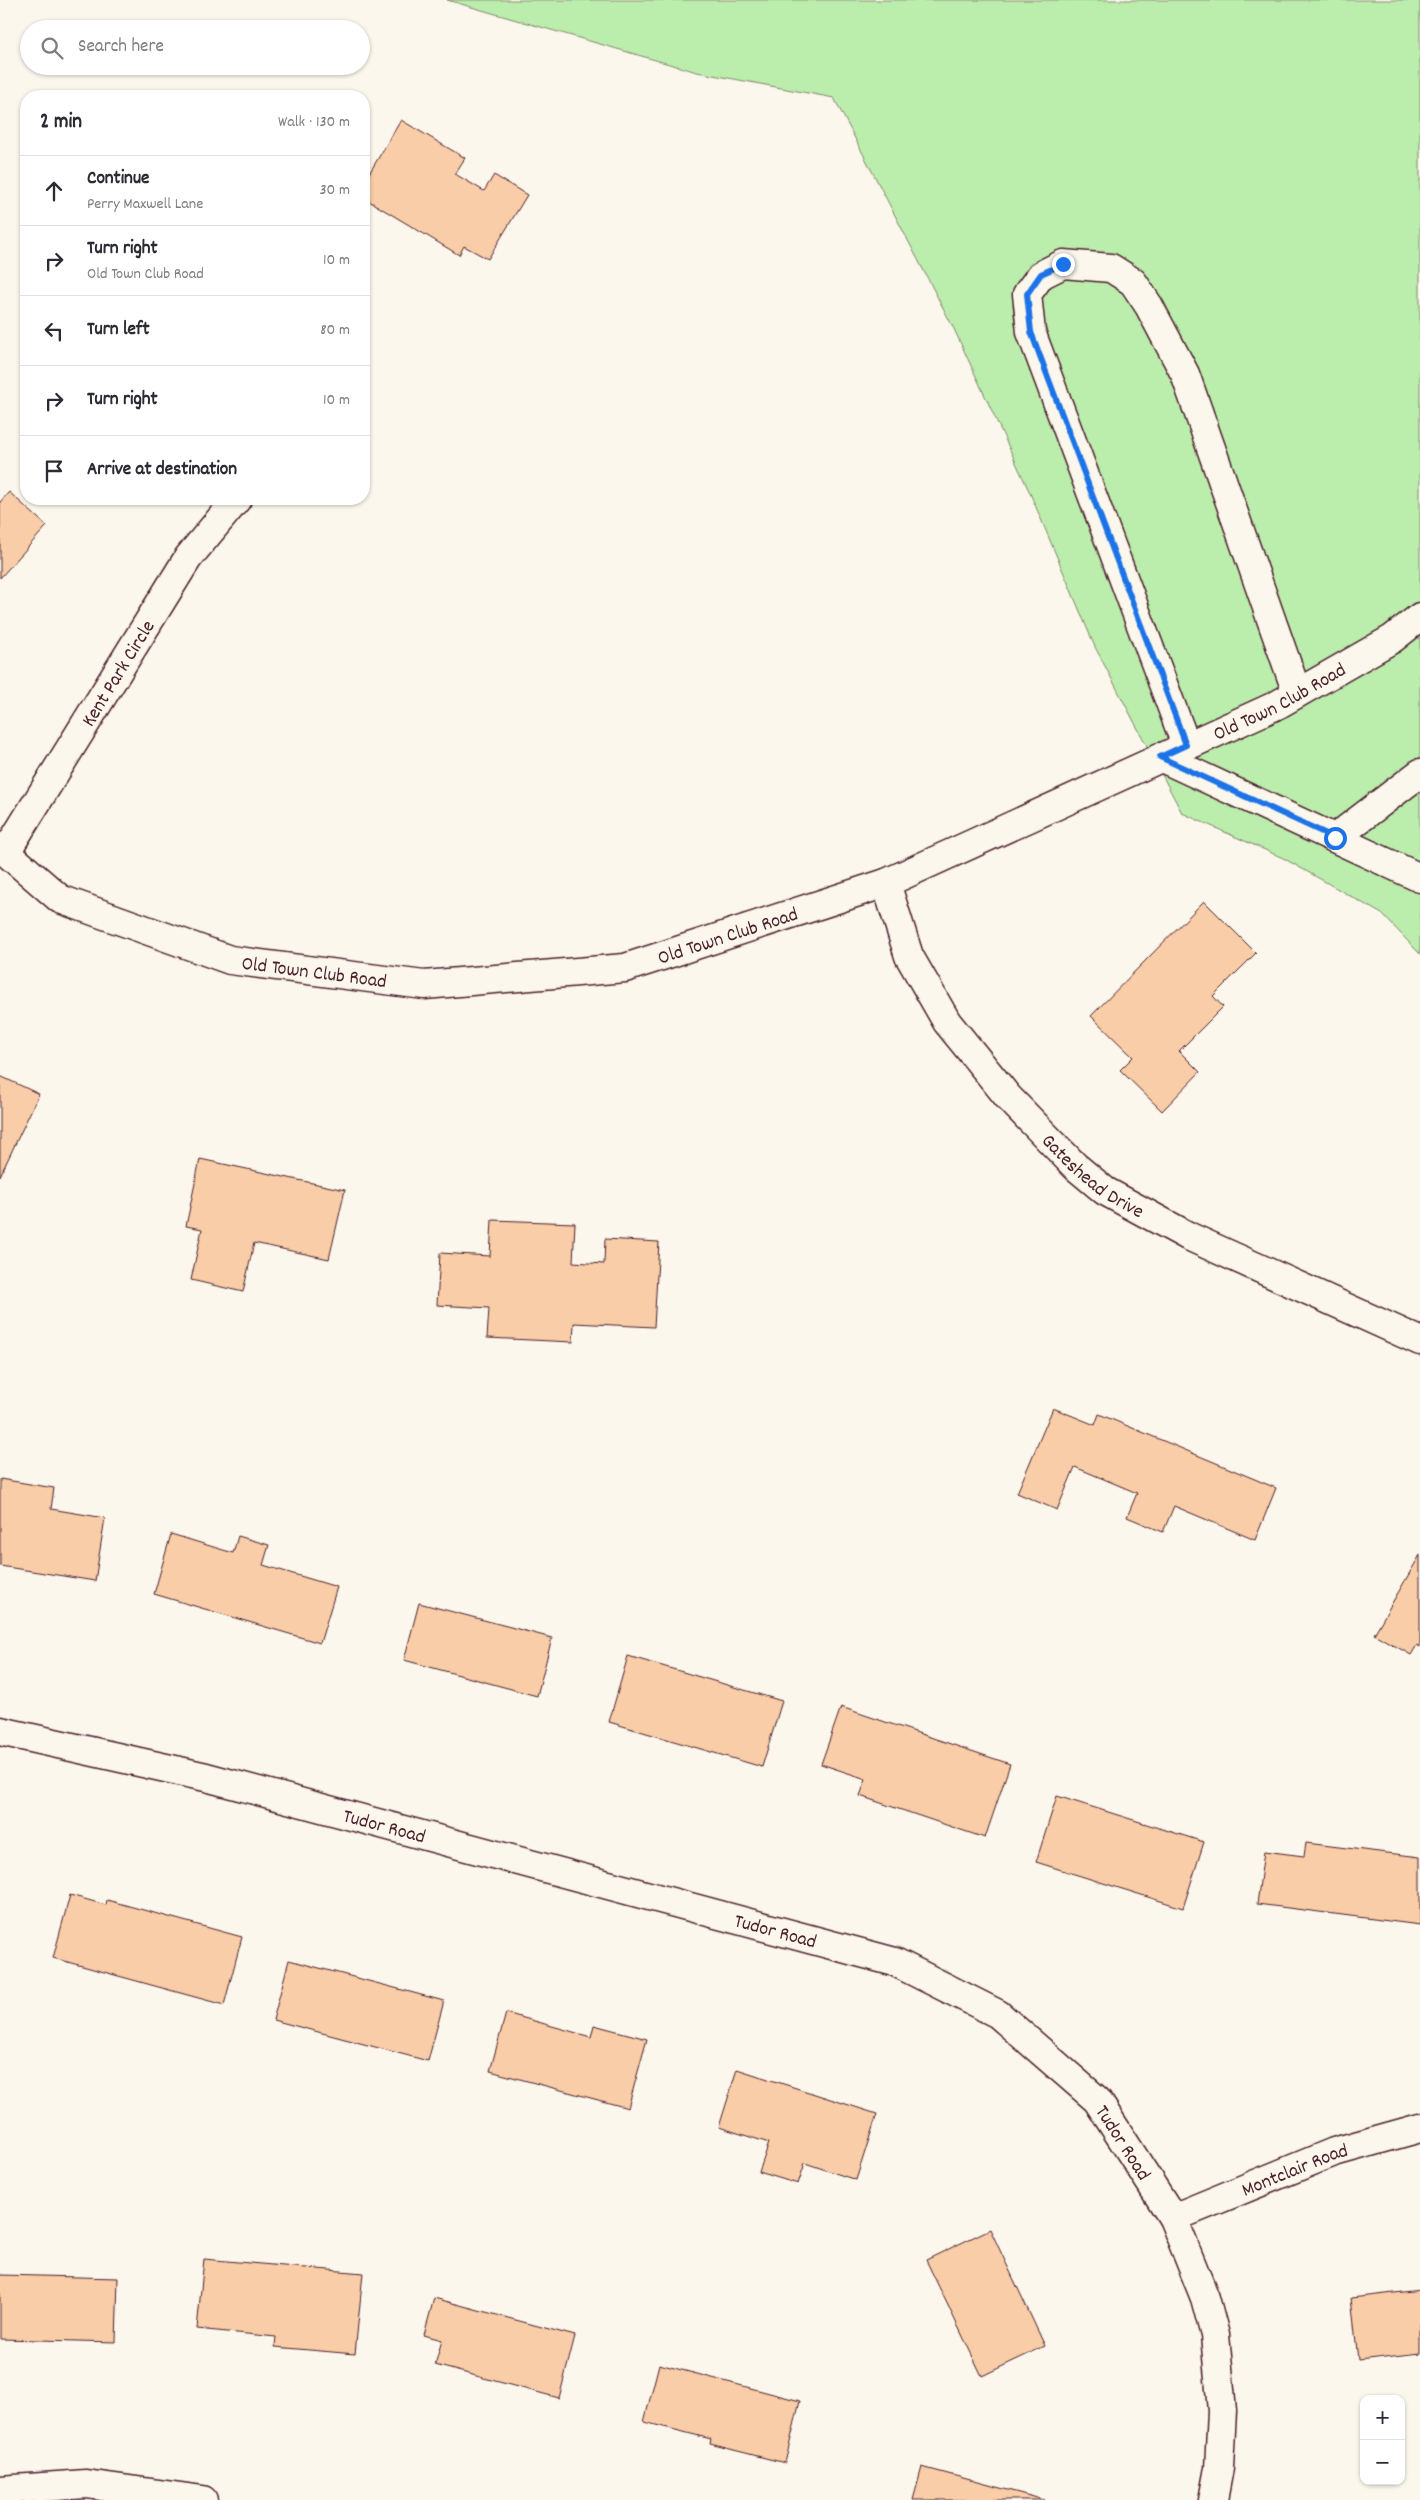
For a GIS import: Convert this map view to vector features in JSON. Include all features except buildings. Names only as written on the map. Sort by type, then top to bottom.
[{"type":"street","points":[[1186,745],[1031,332],[1027,294],[1041,274],[1063,264],[1111,268],[1133,282],[1149,306],[1185,374],[1298,693]]},
{"type":"street","name":"Kent Park Circle","points":[[3,850],[188,558],[232,505]]},
{"type":"street","name":"Old Town Club Road","points":[[3,850],[60,899],[230,960],[424,985],[624,968],[886,883],[1277,705],[1392,639],[1420,617]]},
{"type":"street","points":[[1160,757],[1420,878]]},
{"type":"street","points":[[1335,838],[1420,773]]},
{"type":"street","name":"Gateshead Drive","points":[[886,883],[909,956],[947,1022],[1008,1097],[1075,1166],[1105,1191],[1188,1236],[1420,1342]]},
{"type":"street","name":"Tudor Road","points":[[0,1730],[206,1777],[895,1962],[998,2014],[1097,2100],[1173,2218],[1205,2298],[1215,2335],[1222,2411],[1219,2468],[1212,2500]]},
{"type":"street","name":"Montclair Road","points":[[1173,2218],[1334,2152],[1420,2128]]},
{"type":"street","points":[[0,2490],[86,2484],[203,2500]]},
{"type":"green space","points":[[447,0],[1420,0],[1420,954],[1382,914],[1283,858],[1182,813],[1095,647],[1030,493],[954,329],[834,98],[697,72]]},
{"type":"route","points":[[1063,264],[1041,274],[1027,294],[1031,332],[1186,745],[1160,757],[1335,838]]}]
